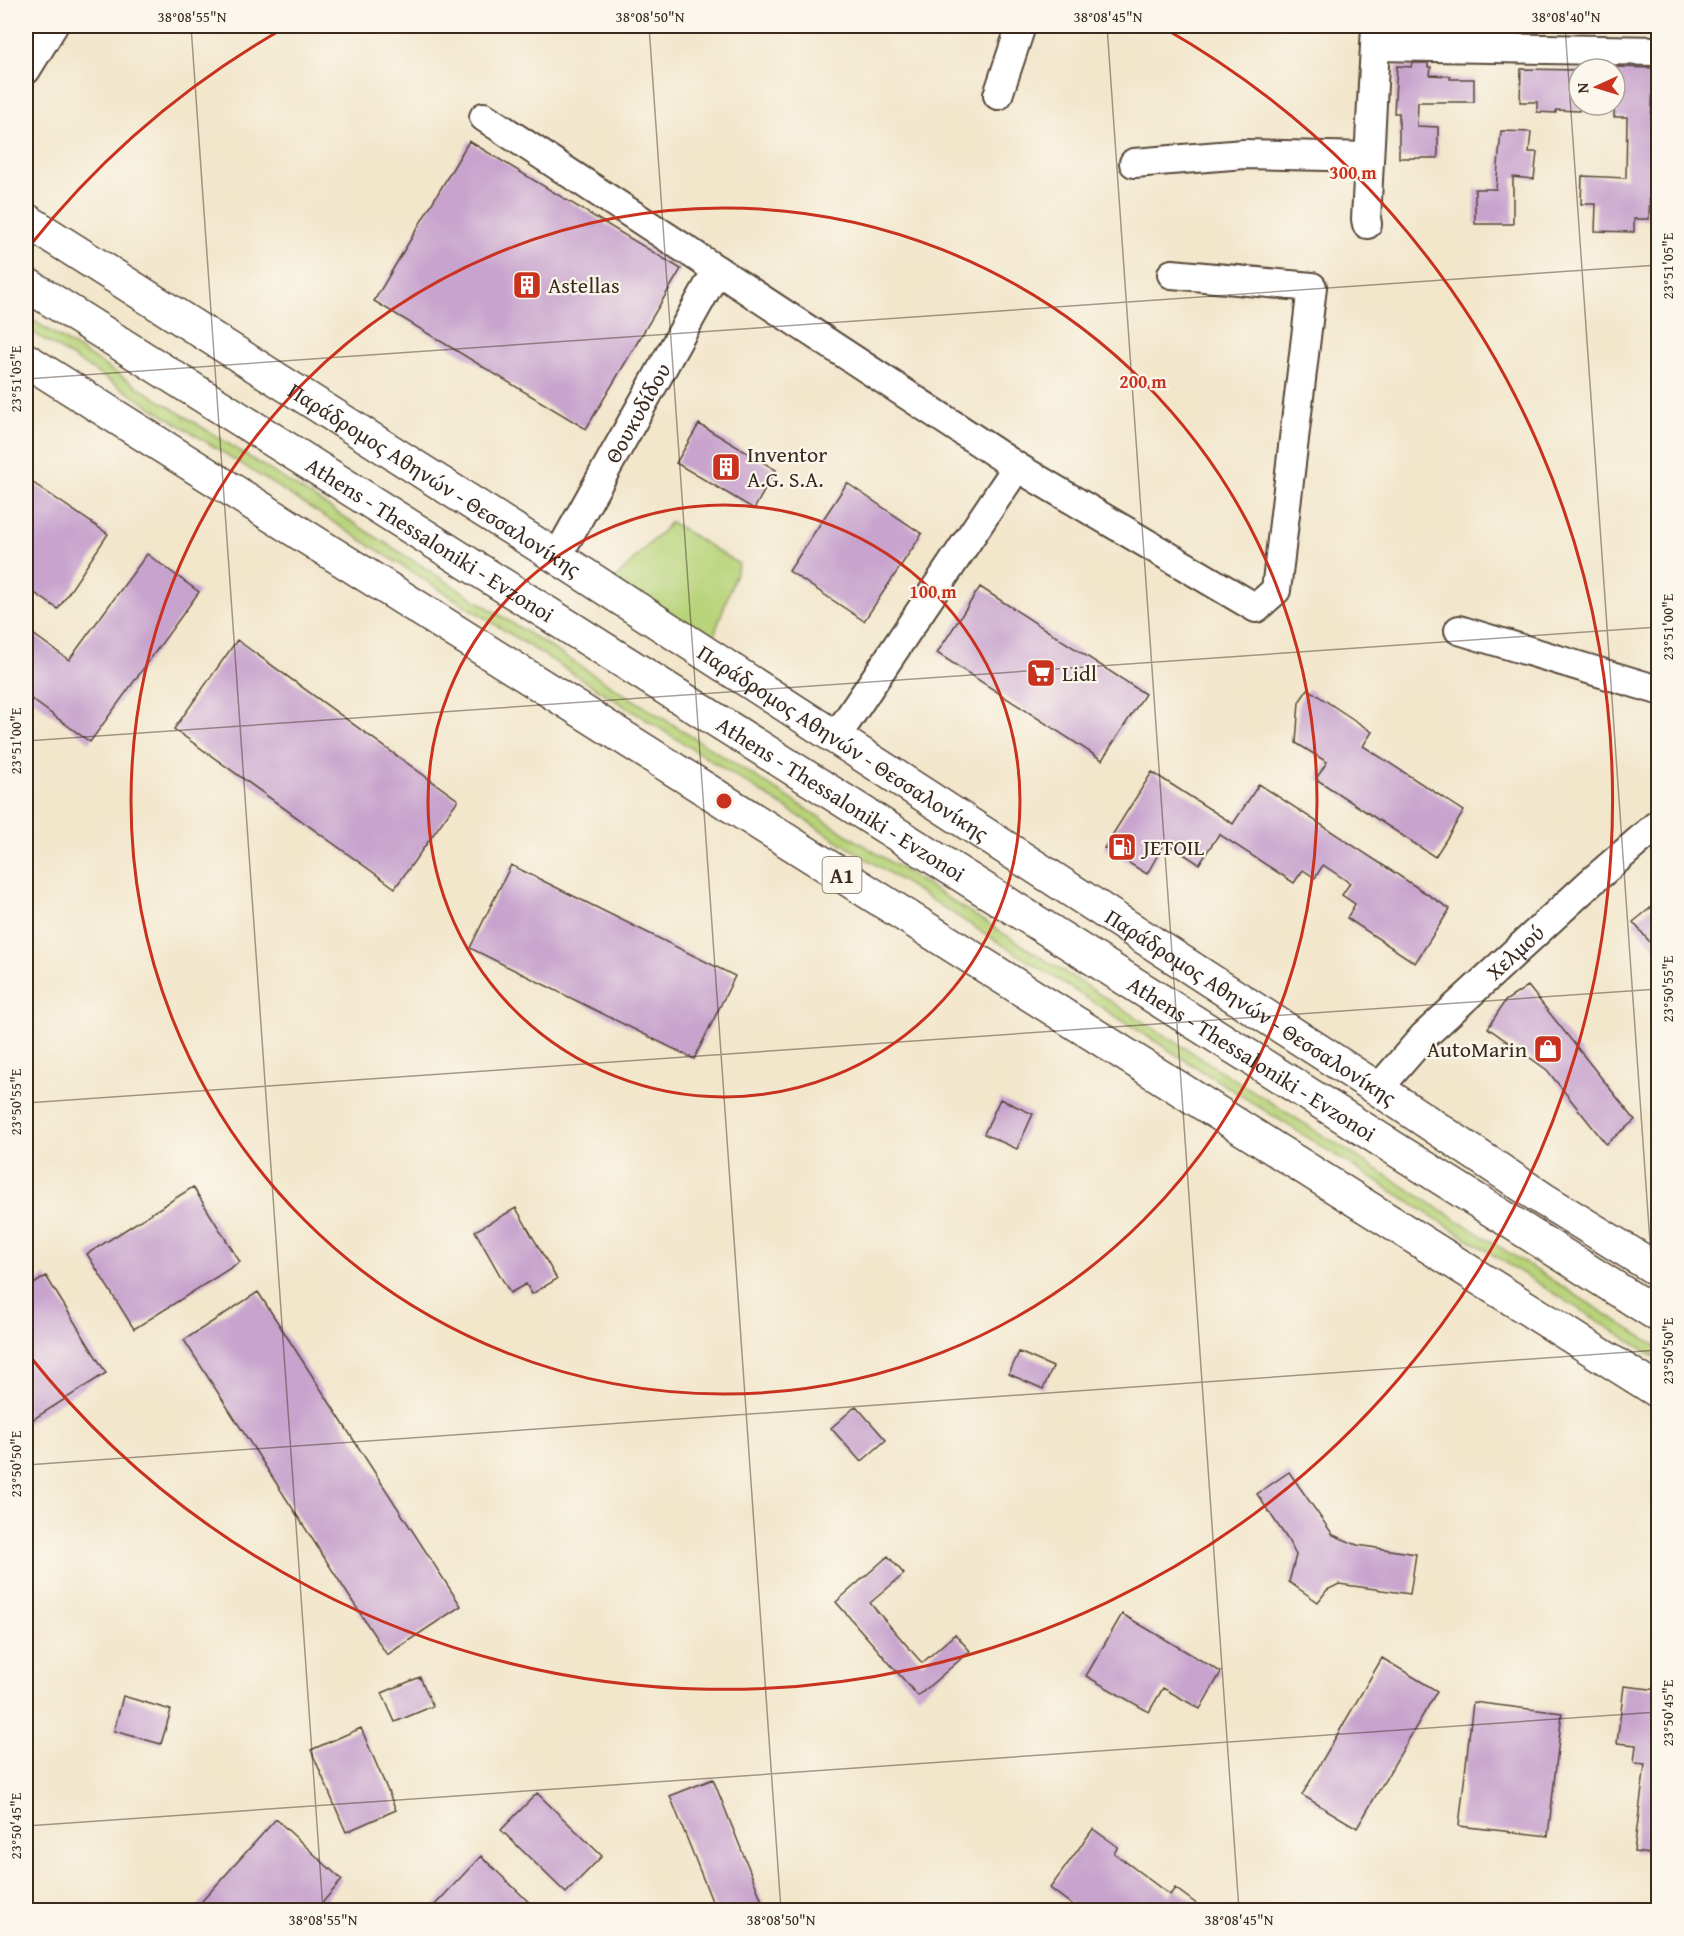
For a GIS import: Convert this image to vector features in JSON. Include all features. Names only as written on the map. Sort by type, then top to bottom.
[{"type":"main road","name":"Παράδρομος Αθηνών - Θεσσαλονίκης","points":[[26,220],[557,556],[1378,1089],[1543,1199],[1659,1270]]},
{"type":"main road","name":"Athens - Thessaloniki - Evzonoi","points":[[26,284],[1659,1315]]},
{"type":"main road","name":"Α1","points":[[26,360],[1659,1391]]},
{"type":"street","points":[[26,69],[53,26]]},
{"type":"street","points":[[998,95],[1021,26]]},
{"type":"street","points":[[1367,224],[1376,36],[1659,51]]},
{"type":"street","points":[[484,117],[1017,467],[1256,608],[1276,590],[1312,287],[1172,274]]},
{"type":"street","points":[[1134,163],[1244,154],[1369,157]]},
{"type":"street","name":"Θουκυδίδου","points":[[557,556],[717,270]]},
{"type":"street","points":[[836,737],[1017,467]]},
{"type":"street","points":[[1460,630],[1659,690]]},
{"type":"street","name":"Χελμού","points":[[1378,1089],[1424,1036],[1581,891],[1659,824]]},
{"type":"green space","points":[[26,316],[1658,1347],[1658,1359],[26,328]]},
{"type":"green space","points":[[671,522],[739,564],[711,644],[614,580]]},
{"type":"building","points":[[1412,63],[1428,63],[1428,67],[1431,67],[1430,75],[1450,76],[1450,79],[1474,79],[1474,102],[1418,102],[1417,126],[1438,127],[1438,158],[1399,158],[1399,113],[1394,113],[1397,66],[1411,67]]},
{"type":"building","points":[[1627,67],[1654,68],[1651,123],[1659,123],[1659,154],[1651,154],[1649,219],[1634,219],[1634,232],[1595,231],[1596,204],[1581,204],[1582,176],[1626,178]]},
{"type":"building","points":[[1521,69],[1567,70],[1567,110],[1556,110],[1556,113],[1537,112],[1537,102],[1520,102]]},
{"type":"building","points":[[1501,131],[1531,132],[1529,152],[1537,152],[1534,179],[1513,177],[1513,224],[1475,224],[1475,189],[1496,189]]},
{"type":"building","name":"Astellas","points":[[469,141],[681,269],[586,429],[374,301]]},
{"type":"building","name":"Inventor A.G. S.A.","points":[[699,424],[776,470],[754,509],[676,463]]},
{"type":"building","points":[[26,478],[108,534],[58,609],[26,587]]},
{"type":"building","points":[[847,483],[922,534],[864,621],[789,571]]},
{"type":"building","points":[[147,554],[199,592],[90,742],[26,695],[26,629],[69,660]]},
{"type":"building","name":"Lidl","points":[[980,587],[1145,694],[1102,760],[937,653]]},
{"type":"building","points":[[237,640],[458,800],[395,888],[174,729]]},
{"type":"building","points":[[1308,689],[1372,732],[1363,746],[1464,811],[1435,857],[1316,779],[1327,762],[1296,743],[1299,702]]},
{"type":"building","points":[[1152,772],[1233,824],[1259,784],[1450,909],[1415,963],[1347,918],[1355,904],[1342,895],[1350,883],[1323,865],[1315,878],[1303,870],[1294,883],[1219,834],[1199,864],[1165,842],[1147,874],[1104,848]]},
{"type":"building","points":[[511,865],[735,976],[694,1059],[470,948]]},
{"type":"building","points":[[1659,901],[1659,953],[1633,922]]},
{"type":"building","name":"AutoMarin","points":[[1528,986],[1635,1120],[1606,1144],[1547,1070],[1488,1028],[1505,1001]]},
{"type":"building","points":[[1000,1099],[1033,1114],[1017,1149],[984,1134]]},
{"type":"building","points":[[193,1187],[240,1262],[134,1329],[87,1254]]},
{"type":"building","points":[[516,1208],[557,1279],[532,1294],[526,1284],[510,1293],[475,1231]]},
{"type":"building","points":[[46,1276],[106,1373],[26,1424],[26,1289]]},
{"type":"building","points":[[258,1292],[461,1606],[387,1655],[184,1340]]},
{"type":"building","points":[[1019,1352],[1053,1367],[1043,1389],[1009,1374]]},
{"type":"building","points":[[856,1406],[886,1440],[861,1462],[831,1428]]},
{"type":"building","points":[[1289,1472],[1333,1535],[1357,1545],[1416,1554],[1410,1594],[1339,1584],[1327,1590],[1318,1602],[1289,1582],[1296,1555],[1257,1494]]},
{"type":"building","points":[[888,1556],[904,1574],[870,1603],[922,1663],[955,1634],[970,1651],[918,1696],[836,1602]]},
{"type":"building","points":[[1122,1614],[1221,1672],[1200,1709],[1163,1688],[1149,1712],[1086,1676]]},
{"type":"building","points":[[1382,1658],[1437,1691],[1357,1828],[1302,1795]]},
{"type":"building","points":[[420,1677],[433,1706],[395,1722],[382,1693]]},
{"type":"building","points":[[1624,1686],[1659,1690],[1659,1855],[1634,1852],[1645,1764],[1634,1763],[1636,1745],[1617,1743]]},
{"type":"building","points":[[123,1696],[171,1710],[161,1744],[114,1731]]},
{"type":"building","points":[[1473,1702],[1562,1713],[1548,1836],[1459,1826]]},
{"type":"building","points":[[361,1728],[396,1810],[346,1832],[311,1750]]},
{"type":"building","points":[[713,1779],[766,1911],[716,1911],[670,1796]]},
{"type":"building","points":[[537,1793],[602,1856],[566,1893],[501,1830]]},
{"type":"building","points":[[276,1819],[342,1880],[315,1911],[193,1911]]},
{"type":"building","points":[[1093,1829],[1118,1847],[1114,1853],[1170,1895],[1175,1888],[1206,1911],[1080,1911],[1050,1888]]},
{"type":"building","points":[[481,1856],[538,1911],[429,1911]]},
{"type":"place","name":"Astellas","points":[[527,285]]},
{"type":"place","name":"Inventor A.G. S.A.","points":[[726,467]]},
{"type":"place","name":"Lidl","points":[[1041,673]]},
{"type":"place","name":"JETOIL","points":[[1122,847]]},
{"type":"place","name":"AutoMarin","points":[[1548,1049]]}]
